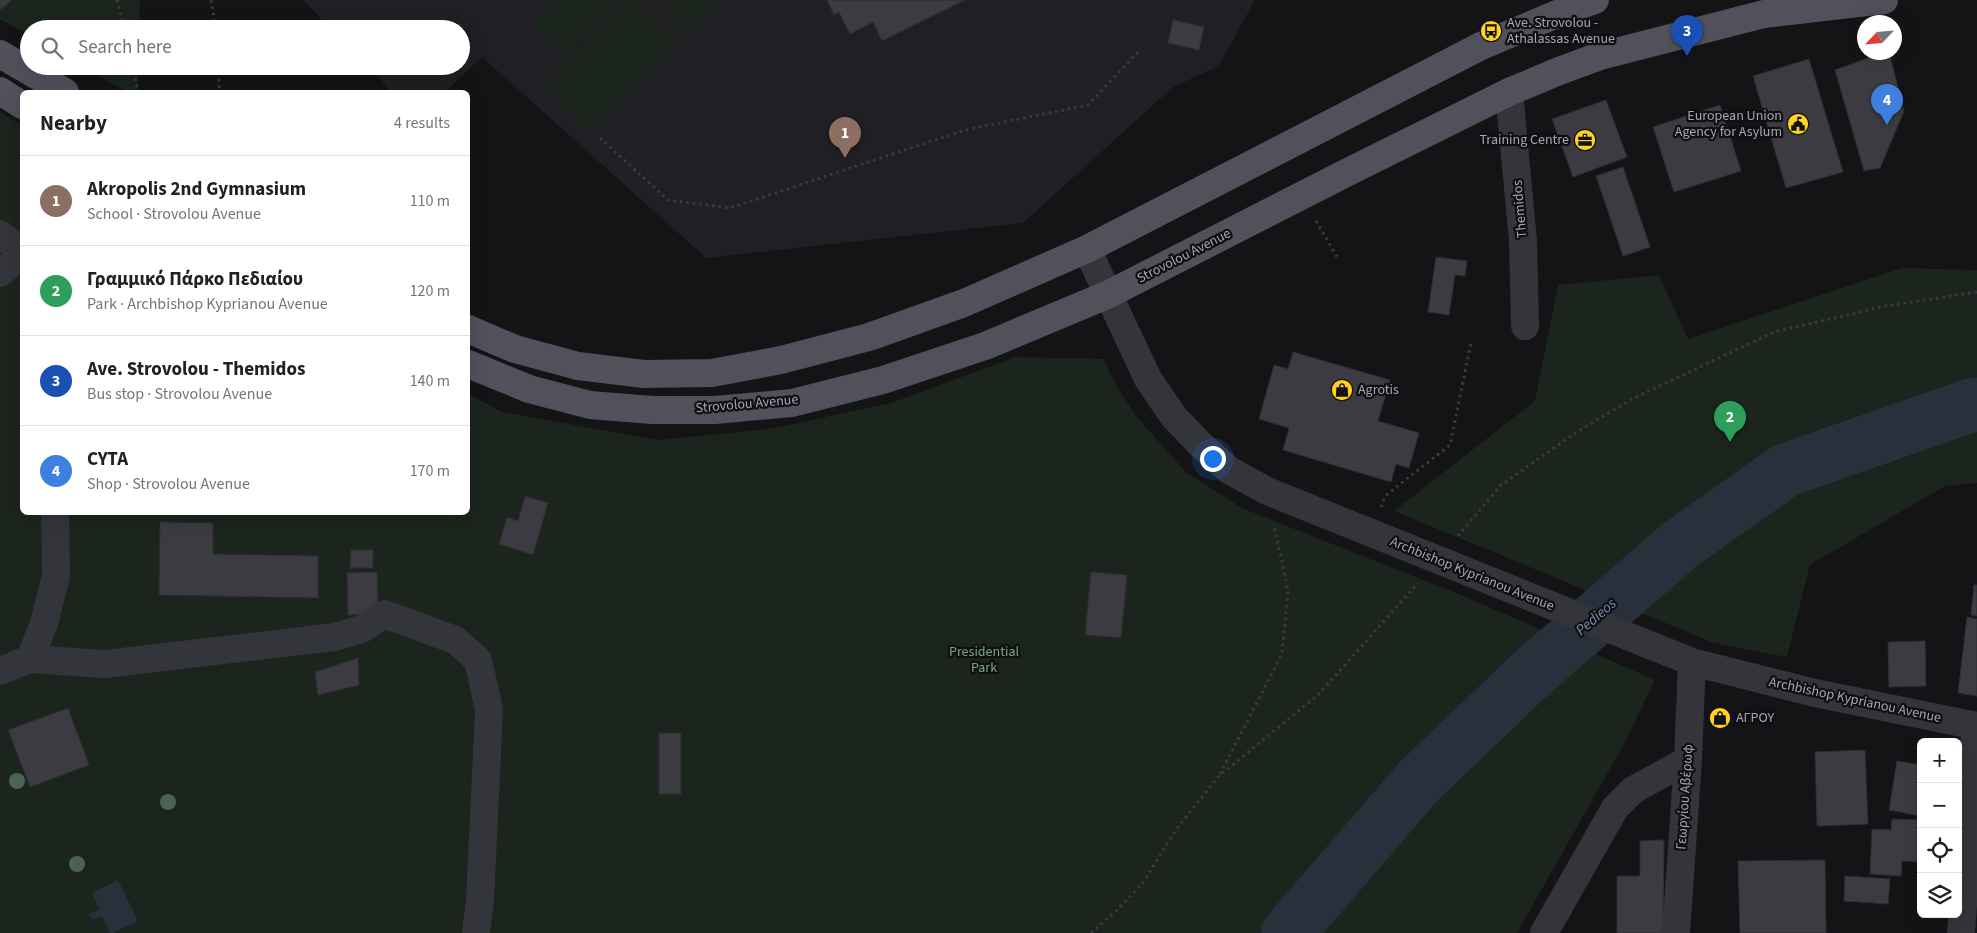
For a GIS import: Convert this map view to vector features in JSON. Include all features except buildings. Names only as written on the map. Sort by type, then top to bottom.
[{"type":"main road","points":[[470,330],[514,349],[578,366],[644,374],[712,374],[781,360],[869,337],[964,303],[1087,249],[1481,46],[1595,0]]},
{"type":"main road","name":"Strovolou Avenue","points":[[470,365],[529,389],[590,405],[652,410],[715,410],[792,403],[883,380],[984,346],[1108,295],[1350,171],[1510,92],[1559,71],[1600,56],[1764,7],[1884,0]]},
{"type":"main road","points":[[0,54],[20,66]]},
{"type":"main road","points":[[35,75],[61,90]]},
{"type":"main road","points":[[0,91],[20,103]]},
{"type":"street","name":"Themidos","points":[[1510,92],[1523,241],[1525,326]]},
{"type":"street","points":[[0,234],[20,249]]},
{"type":"street","name":"Archbishop Kyprianou Avenue","points":[[1087,249],[1148,379],[1174,417],[1229,470],[1267,491],[1692,662],[1815,693],[1976,726]]},
{"type":"street","points":[[0,273],[20,257]]},
{"type":"street","points":[[30,659],[44,623],[56,576],[55,515]]},
{"type":"street","points":[[0,671],[30,659],[105,664],[336,637],[362,629],[384,614],[455,640],[478,660],[489,710],[480,901],[476,933]]},
{"type":"street","name":"Γεωργίου Αβέρωφ","points":[[1676,933],[1688,760],[1692,662]]},
{"type":"street","points":[[1961,933],[1976,726]]},
{"type":"street","points":[[1544,933],[1615,808],[1633,790],[1688,760]]},
{"type":"path","points":[[118,0],[122,20]]},
{"type":"path","points":[[211,0],[214,20]]},
{"type":"path","points":[[600,138],[668,200],[730,208],[964,130],[1088,105],[1141,49]]},
{"type":"path","points":[[134,75],[138,90]]},
{"type":"path","points":[[219,75],[219,90]]},
{"type":"path","points":[[1318,223],[1337,257]]},
{"type":"path","points":[[1456,538],[1500,486],[1575,433],[1632,399],[1774,332],[1886,306],[1977,292]]},
{"type":"path","points":[[1372,533],[1385,496],[1450,445],[1471,344]]},
{"type":"path","points":[[1091,933],[1143,883],[1175,831],[1218,777],[1282,654],[1288,590],[1267,491]]},
{"type":"path","points":[[1218,777],[1319,694],[1424,575]]},
{"type":"shaded area","points":[[303,0],[1255,0],[1219,66],[1173,87],[1023,223],[706,258],[482,57],[470,68],[470,20],[322,20]]},
{"type":"shaded area","points":[[376,75],[463,75],[447,90],[390,90]]},
{"type":"green space","points":[[12,0],[140,0],[139,20],[20,20],[20,30],[0,19],[0,10]]},
{"type":"green space","points":[[560,0],[618,0],[563,54],[534,25]]},
{"type":"green space","points":[[630,0],[637,0],[681,45],[590,135],[543,86]]},
{"type":"green space","points":[[668,0],[726,0],[692,34],[664,4]]},
{"type":"green space","points":[[98,75],[138,75],[138,90],[124,90]]},
{"type":"green space","name":"Presidential Park","points":[[0,112],[20,124],[20,515],[470,515],[470,395],[502,412],[658,440],[769,429],[891,403],[1016,357],[1103,359],[1117,387],[1136,416],[1186,472],[1242,508],[1466,597],[1655,680],[1624,744],[1517,933],[0,933]]},
{"type":"green space","points":[[1902,268],[1977,270],[1977,483],[1945,486],[1810,565],[1787,657],[1714,643],[1394,511],[1535,401],[1558,285],[1659,275],[1688,339]]},
{"type":"water","points":[[118,880],[138,921],[110,933],[102,916],[92,920],[89,914],[99,909],[92,893]]},
{"type":"waterway","name":"Pedieos","points":[[1288,933],[1418,782],[1531,674],[1681,544],[1786,470],[1972,405],[1977,405]]},
{"type":"place","name":"Ave. Strovolou - Athalassas Avenue","points":[[1491,31]]},
{"type":"place","name":"Ave. Strovolou - Themidos","points":[[1687,56]]},
{"type":"place","name":"European Union Agency for Asylum","points":[[1798,124]]},
{"type":"place","name":"CYTA","points":[[1887,125]]},
{"type":"place","name":"Training Centre","points":[[1585,140]]},
{"type":"place","name":"Akropolis 2nd Gymnasium","points":[[845,158]]},
{"type":"place","name":"Agrotis","points":[[1342,390]]},
{"type":"place","name":"Γραμμικό Πάρκο Πεδιαίου","points":[[1730,442]]},
{"type":"place","name":"ΑΓΡΟΥ","points":[[1720,718]]}]
